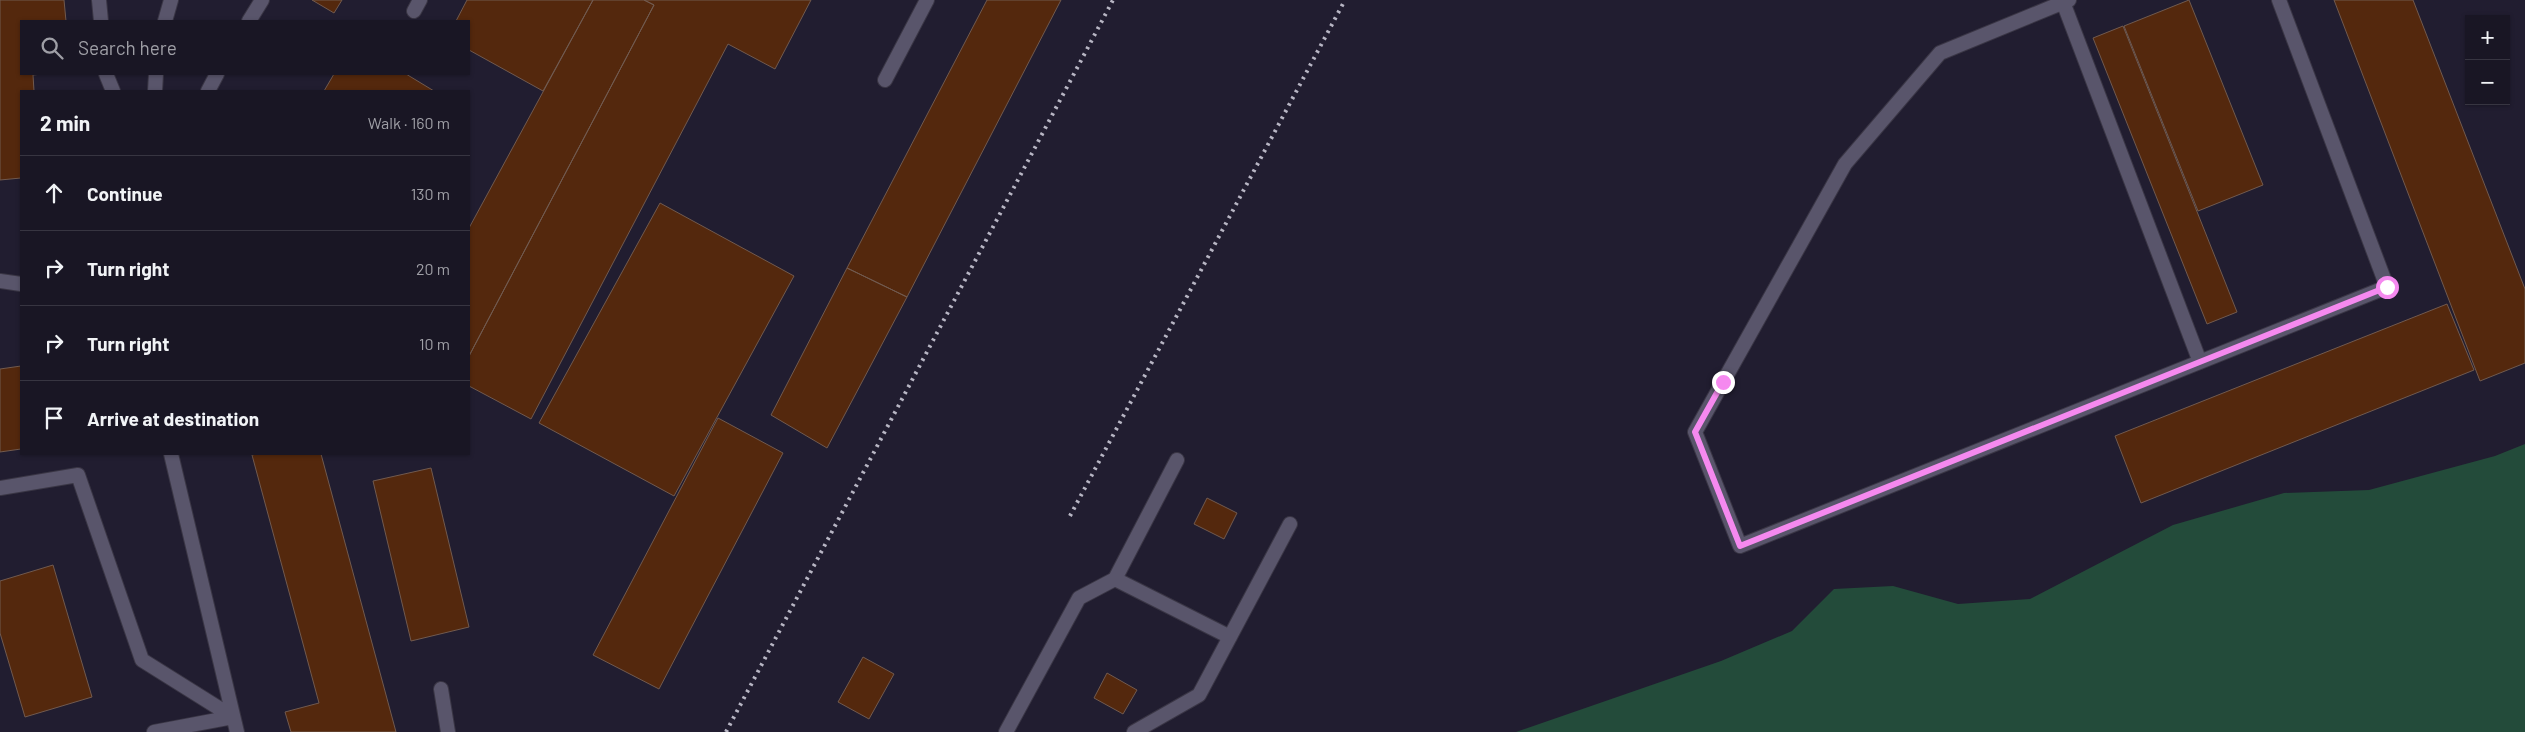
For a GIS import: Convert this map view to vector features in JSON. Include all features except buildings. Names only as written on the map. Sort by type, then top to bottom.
[{"type":"lane","points":[[99,0],[101,20]]},
{"type":"lane","points":[[165,20],[171,0]]},
{"type":"lane","points":[[250,20],[262,0]]},
{"type":"lane","points":[[885,80],[927,0]]},
{"type":"lane","points":[[2200,362],[2066,1],[1940,53],[1845,164],[1695,432],[1740,546],[2200,362],[2387,287],[2279,0]]},
{"type":"lane","points":[[106,75],[113,90]]},
{"type":"lane","points":[[155,90],[156,75]]},
{"type":"lane","points":[[209,90],[217,75]]},
{"type":"lane","points":[[0,281],[20,284]]},
{"type":"lane","points":[[171,455],[237,732]]},
{"type":"lane","points":[[1006,732],[1079,598],[1115,579],[1177,460]]},
{"type":"lane","points":[[0,488],[78,475],[142,660],[233,717]]},
{"type":"lane","points":[[1134,732],[1199,695],[1290,524]]},
{"type":"lane","points":[[1115,579],[1230,637]]},
{"type":"lane","points":[[441,689],[448,732]]},
{"type":"lane","points":[[154,732],[233,717]]},
{"type":"green space","points":[[2525,444],[2525,732],[1516,732],[1721,661],[1792,631],[1834,589],[1893,586],[1958,604],[2030,599],[2173,525],[2284,493],[2369,490],[2495,456]]},
{"type":"railway","points":[[726,732],[1113,0]]},
{"type":"railway","points":[[1070,516],[1345,0]]},
{"type":"route","points":[[1723,382],[1695,432],[1740,546],[2387,287]]}]
